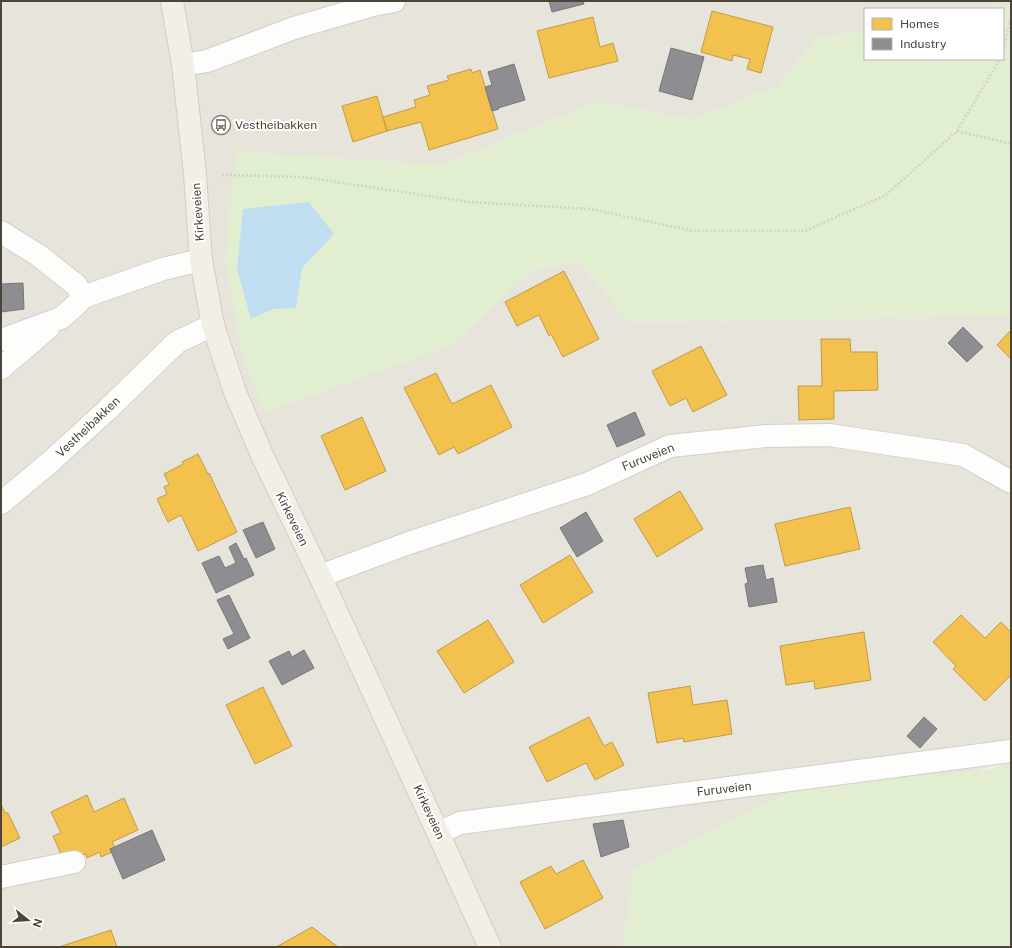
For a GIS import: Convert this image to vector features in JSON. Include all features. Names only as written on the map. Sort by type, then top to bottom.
[{"type":"main road","name":"Kirkeveien","points":[[172,1],[182,65],[195,174],[201,260],[213,325],[235,392],[262,455],[320,576],[490,947]]},
{"type":"street","points":[[182,65],[207,61],[294,28],[373,4],[394,1]]},
{"type":"street","points":[[1,232],[38,255],[71,281],[76,285],[83,297]]},
{"type":"street","points":[[1,368],[75,306],[83,297],[163,269],[201,260]]},
{"type":"street","points":[[1,340],[61,318]]},
{"type":"street","name":"Vestheibakken","points":[[1,503],[49,463],[177,342],[213,325]]},
{"type":"street","name":"Furuveien","points":[[320,576],[406,544],[587,484],[670,446],[766,436],[829,435],[963,455],[1011,482]]},
{"type":"street","name":"Furuveien","points":[[438,833],[460,823],[1011,751]]},
{"type":"street","points":[[1,877],[74,862]]},
{"type":"path","points":[[1004,48],[1011,17]]},
{"type":"path","points":[[195,174],[303,177],[469,202],[591,209],[693,231],[805,231],[886,195],[957,131],[999,60]]},
{"type":"path","points":[[957,131],[1011,144]]},
{"type":"shaded area","points":[[1,1],[1011,1],[1011,4],[993,8],[864,8],[864,30],[816,38],[778,86],[692,120],[598,102],[441,165],[236,152],[451,345],[531,271],[578,262],[630,322],[1011,316],[1011,761],[635,870],[622,947],[1,947]]},
{"type":"green space","points":[[1011,4],[1011,316],[630,322],[578,262],[531,271],[451,345],[264,413],[242,352],[225,258],[236,152],[441,165],[598,102],[692,120],[778,86],[816,38],[864,30],[864,60],[1004,60],[1004,8],[992,8]]},
{"type":"green space","points":[[1011,761],[1011,947],[622,947],[634,870],[798,787],[986,770]]},
{"type":"water","points":[[309,202],[334,234],[302,268],[296,308],[273,309],[251,319],[237,269],[243,209]]},
{"type":"building: Homes","points":[[712,11],[773,27],[761,73],[747,69],[750,59],[733,55],[732,61],[701,52]]},
{"type":"building: Homes","points":[[593,17],[600,47],[613,43],[618,61],[549,78],[537,31]]},
{"type":"building: Homes","points":[[471,69],[472,73],[480,70],[498,129],[429,150],[421,122],[387,131],[383,117],[416,107],[414,100],[430,95],[427,86],[449,80],[447,76]]},
{"type":"building: Homes","points":[[377,96],[387,131],[353,142],[342,106]]},
{"type":"building: Homes","points":[[564,271],[599,339],[563,357],[551,334],[549,336],[539,315],[517,326],[505,302]]},
{"type":"building: Homes","points":[[1011,330],[1011,359],[997,345]]},
{"type":"building: Homes","points":[[821,339],[850,339],[851,352],[877,352],[878,390],[834,391],[834,419],[799,420],[798,386],[822,386]]},
{"type":"building: Homes","points":[[701,346],[727,395],[693,412],[686,398],[670,406],[652,371]]},
{"type":"building: Homes","points":[[436,373],[452,404],[491,385],[512,427],[458,454],[454,447],[439,455],[404,388]]},
{"type":"building: Homes","points":[[362,417],[386,471],[345,490],[321,436]]},
{"type":"building: Homes","points":[[198,454],[208,474],[209,473],[237,532],[198,551],[181,515],[168,522],[157,499],[167,494],[164,487],[169,484],[164,474],[183,464],[182,462]]},
{"type":"building: Homes","points":[[680,491],[703,529],[657,557],[634,519]]},
{"type":"building: Homes","points":[[850,507],[860,549],[785,566],[775,524]]},
{"type":"building: Homes","points":[[570,555],[593,592],[543,623],[520,585]]},
{"type":"building: Homes","points":[[961,615],[985,638],[1001,622],[1011,632],[1011,675],[985,701],[953,669],[956,666],[933,642]]},
{"type":"building: Homes","points":[[488,620],[514,662],[464,693],[437,651]]},
{"type":"building: Homes","points":[[864,632],[871,680],[815,689],[814,681],[786,685],[780,646]]},
{"type":"building: Homes","points":[[690,686],[693,705],[727,700],[732,734],[684,742],[683,738],[657,743],[648,693]]},
{"type":"building: Homes","points":[[263,687],[292,746],[255,764],[226,705]]},
{"type":"building: Homes","points":[[589,717],[604,746],[612,742],[624,765],[595,780],[586,763],[547,782],[529,747]]},
{"type":"building: Homes","points":[[87,795],[94,812],[124,798],[138,830],[112,842],[115,847],[110,849],[112,852],[101,857],[100,852],[87,858],[86,854],[65,863],[53,836],[61,833],[51,812]]},
{"type":"building: Homes","points":[[1,804],[5,813],[8,813],[20,838],[1,847]]},
{"type":"building: Homes","points":[[583,860],[603,898],[545,929],[520,882],[551,866],[556,874]]},
{"type":"building: Homes","points":[[312,927],[338,947],[276,947]]},
{"type":"building: Homes","points":[[111,930],[117,947],[59,947]]},
{"type":"building: Industry","points":[[549,1],[583,1],[584,4],[552,12]]},
{"type":"building: Industry","points":[[671,48],[704,57],[692,100],[659,91]]},
{"type":"building: Industry","points":[[514,64],[525,100],[492,111],[485,87],[492,85],[488,72]]},
{"type":"building: Industry","points":[[23,283],[24,309],[1,312],[1,284]]},
{"type":"building: Industry","points":[[963,327],[983,347],[967,362],[948,343]]},
{"type":"building: Industry","points":[[635,412],[645,435],[617,447],[607,425]]},
{"type":"building: Industry","points":[[586,512],[603,541],[577,557],[560,528]]},
{"type":"building: Industry","points":[[263,522],[275,549],[256,558],[243,530]]},
{"type":"building: Industry","points":[[236,543],[244,559],[246,558],[254,575],[216,593],[202,563],[219,556],[225,568],[236,563],[229,547]]},
{"type":"building: Industry","points":[[763,565],[766,580],[773,578],[777,602],[749,607],[745,584],[748,583],[745,568]]},
{"type":"building: Industry","points":[[229,595],[250,638],[228,649],[223,639],[234,634],[217,600]]},
{"type":"building: Industry","points":[[304,650],[314,668],[282,685],[269,661],[289,651],[292,657]]},
{"type":"building: Industry","points":[[924,717],[937,729],[920,748],[907,736]]},
{"type":"building: Industry","points":[[623,820],[629,847],[601,857],[593,824]]},
{"type":"building: Industry","points":[[152,830],[165,860],[123,879],[110,849]]},
{"type":"place","name":"Vestheibakken","points":[[221,125]]}]
